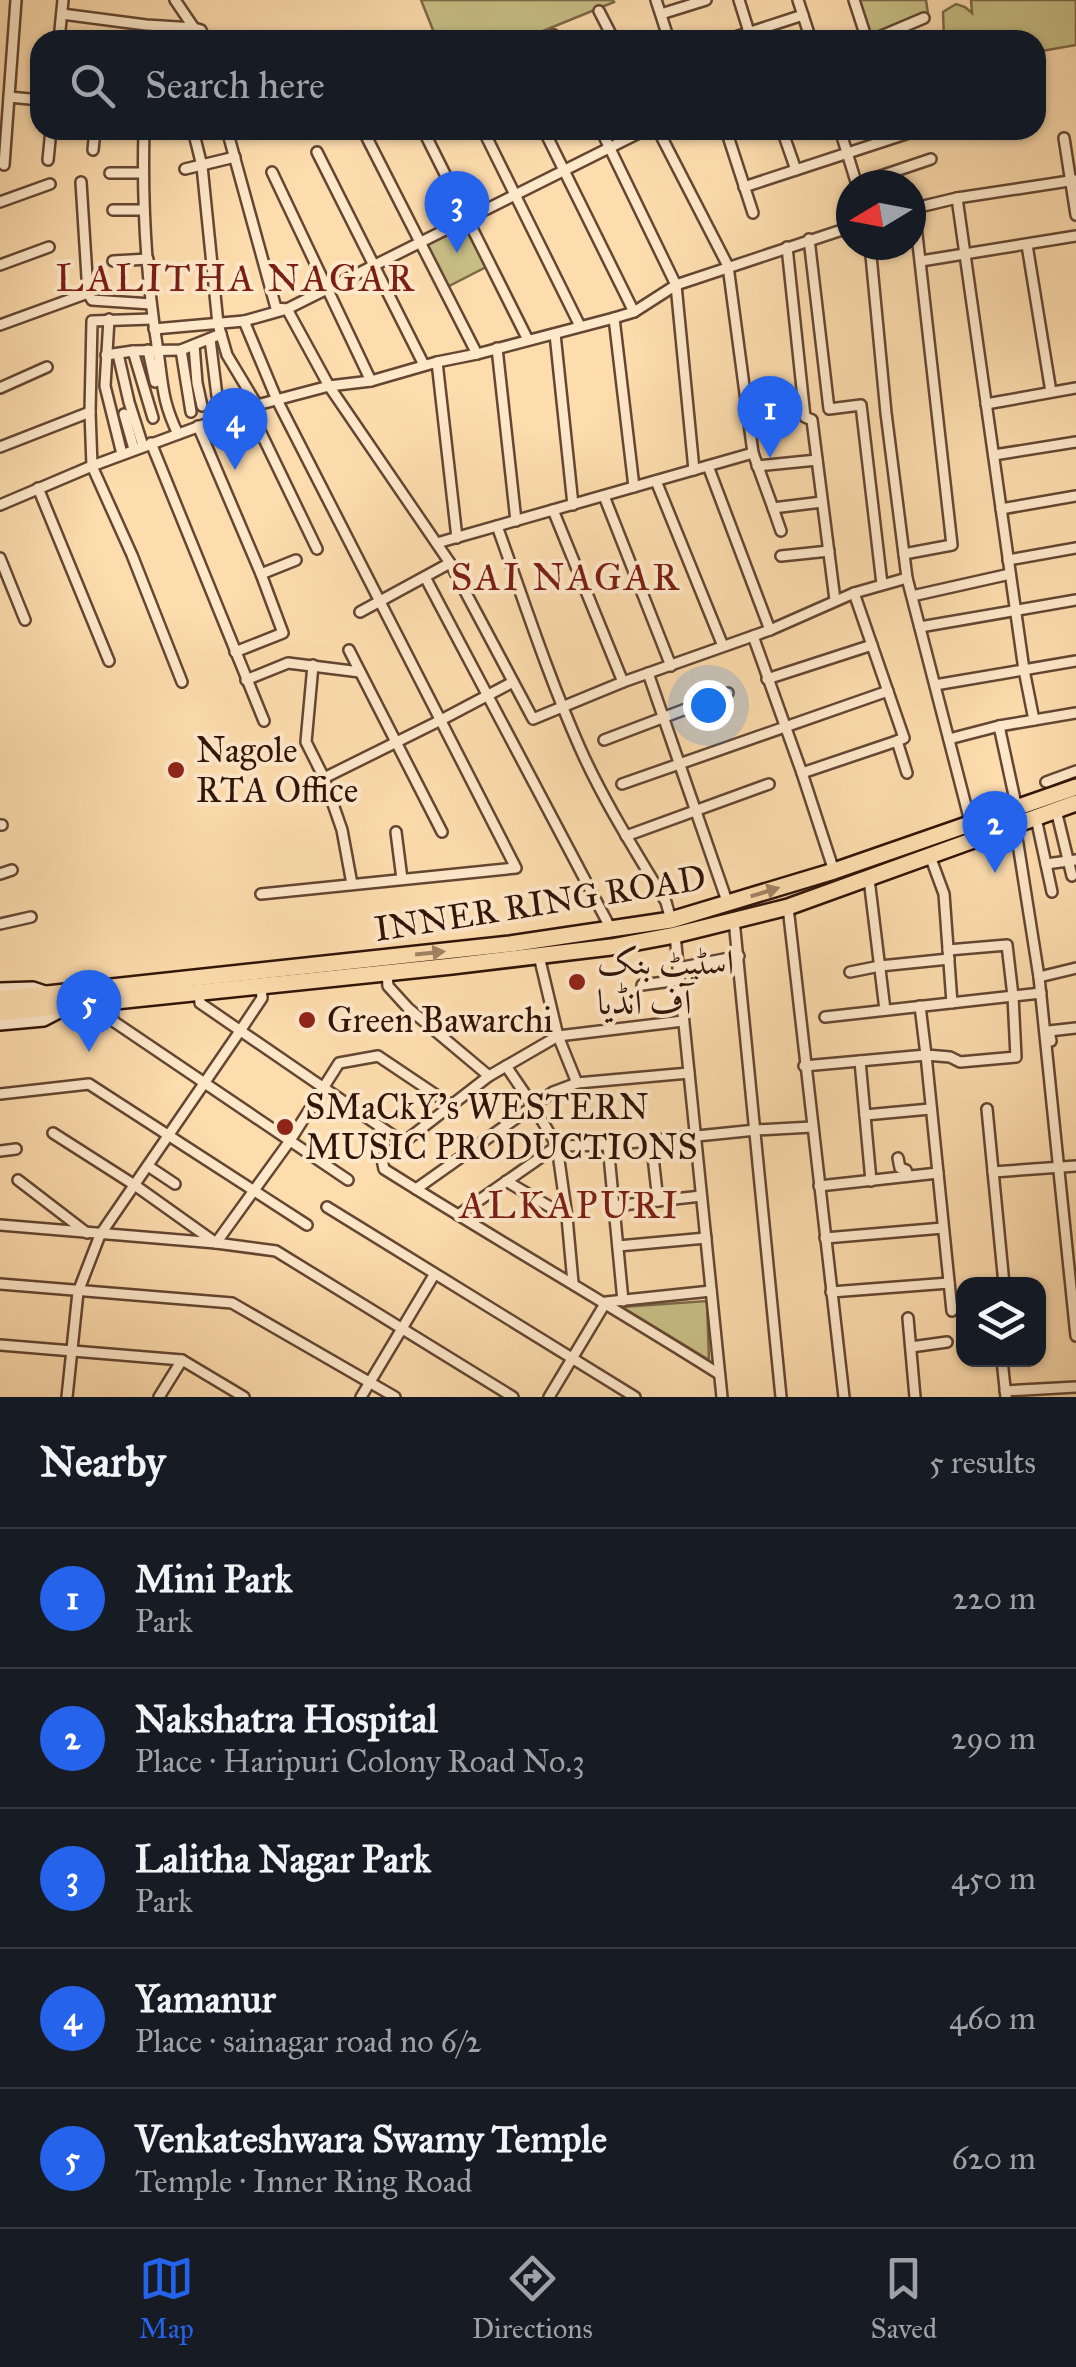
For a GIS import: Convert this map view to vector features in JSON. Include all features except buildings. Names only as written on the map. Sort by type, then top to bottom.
[{"type":"highway","name":"INNER RING ROAD","points":[[0,999],[480,948],[611,929],[734,920],[788,907],[930,856],[1076,787]]},
{"type":"highway","name":"INNER RING ROAD","points":[[0,1013],[612,947],[728,904],[971,825],[1016,817],[1036,818],[1076,803]]},
{"type":"highway","points":[[903,866],[910,846]]},
{"type":"street","points":[[4,165],[16,0]]},
{"type":"street","points":[[60,30],[63,0]]},
{"type":"street","points":[[175,0],[194,28]]},
{"type":"street","points":[[656,0],[666,30]]},
{"type":"street","points":[[661,14],[706,0]]},
{"type":"street","points":[[739,0],[748,30]]},
{"type":"street","points":[[798,0],[808,30]]},
{"type":"street","points":[[854,0],[866,30]]},
{"type":"street","points":[[599,10],[609,30]]},
{"type":"street","points":[[62,14],[200,30]]},
{"type":"street","points":[[755,30],[803,14]]},
{"type":"street","points":[[895,30],[924,18]]},
{"type":"street","points":[[9,97],[30,99]]},
{"type":"street","points":[[1064,138],[1076,216]]},
{"type":"street","points":[[48,160],[49,140]]},
{"type":"street","points":[[93,150],[94,140]]},
{"type":"street","points":[[144,140],[154,382]]},
{"type":"street","points":[[196,140],[226,355],[317,550]]},
{"type":"street","points":[[230,140],[276,308],[288,310]]},
{"type":"street","points":[[368,140],[477,354]]},
{"type":"street","points":[[428,140],[528,340]]},
{"type":"street","points":[[488,140],[580,326]]},
{"type":"street","points":[[549,140],[634,312]]},
{"type":"street","points":[[606,140],[676,285],[694,470]]},
{"type":"street","points":[[182,682],[92,466],[92,321],[110,319],[220,329],[288,310],[627,140]]},
{"type":"street","points":[[663,140],[728,266],[753,454],[781,531]]},
{"type":"street","points":[[729,140],[753,214]]},
{"type":"street","points":[[786,140],[796,170]]},
{"type":"street","points":[[843,140],[853,170]]},
{"type":"street","points":[[744,187],[889,140]]},
{"type":"street","points":[[317,152],[424,365]]},
{"type":"street","points":[[186,169],[235,158]]},
{"type":"street","points":[[899,170],[932,159]]},
{"type":"street","points":[[110,173],[143,172]]},
{"type":"street","points":[[272,172],[372,381]]},
{"type":"street","points":[[926,205],[1073,180]]},
{"type":"street","points":[[81,182],[88,294],[92,300],[151,304]]},
{"type":"street","points":[[0,202],[50,184]]},
{"type":"street","points":[[957,198],[1034,720]]},
{"type":"street","points":[[113,210],[144,210]]},
{"type":"street","points":[[1,501],[253,406],[329,386],[372,381],[634,312],[676,285],[836,231]]},
{"type":"street","points":[[904,554],[952,546],[921,261],[1076,236]]},
{"type":"street","points":[[809,239],[829,409]]},
{"type":"street","points":[[1027,244],[1051,392]]},
{"type":"street","points":[[0,265],[49,247]]},
{"type":"street","points":[[787,247],[805,417]]},
{"type":"street","points":[[113,261],[148,259]]},
{"type":"street","points":[[871,260],[907,578],[971,825]]},
{"type":"street","points":[[0,325],[88,294]]},
{"type":"street","points":[[288,310],[329,386],[450,563],[533,719],[622,682],[770,630],[835,600],[907,578]]},
{"type":"street","points":[[614,318],[634,487]]},
{"type":"street","points":[[110,319],[111,357],[106,386],[122,454]]},
{"type":"street","points":[[244,321],[277,400],[516,868],[261,894]]},
{"type":"street","points":[[91,371],[111,357],[133,350],[182,350],[210,339],[220,329]]},
{"type":"street","points":[[554,334],[573,505]]},
{"type":"street","points":[[210,339],[217,396]]},
{"type":"street","points":[[194,345],[202,406]]},
{"type":"street","points":[[497,348],[516,521]]},
{"type":"street","points":[[133,350],[153,418]]},
{"type":"street","points":[[153,350],[166,410],[178,434]]},
{"type":"street","points":[[182,350],[191,412]]},
{"type":"street","points":[[111,357],[143,446]]},
{"type":"street","points":[[437,362],[457,538]]},
{"type":"street","points":[[0,388],[46,367]]},
{"type":"street","points":[[90,387],[106,386]]},
{"type":"street","points":[[986,404],[1076,388]]},
{"type":"street","points":[[805,417],[861,405],[882,584]]},
{"type":"street","points":[[0,447],[90,412]]},
{"type":"street","points":[[124,414],[143,446],[264,721]]},
{"type":"street","points":[[805,417],[812,420],[835,600]]},
{"type":"street","points":[[198,426],[282,633],[236,652]]},
{"type":"street","points":[[994,455],[1076,442]]},
{"type":"street","points":[[437,544],[753,454]]},
{"type":"street","points":[[757,466],[816,460]]},
{"type":"street","points":[[708,466],[770,630]]},
{"type":"street","points":[[656,481],[723,646]]},
{"type":"street","points":[[38,488],[109,660]]},
{"type":"street","points":[[604,496],[671,666]]},
{"type":"street","points":[[1001,510],[1076,496]]},
{"type":"street","points":[[773,508],[822,502]]},
{"type":"street","points":[[553,510],[622,682]]},
{"type":"street","points":[[497,526],[562,706],[602,794],[666,902],[673,927],[722,1397]]},
{"type":"street","points":[[1008,560],[1076,548]]},
{"type":"street","points":[[782,556],[828,551]]},
{"type":"street","points":[[0,558],[24,620]]},
{"type":"street","points":[[260,574],[296,560]]},
{"type":"street","points":[[360,612],[450,563]]},
{"type":"street","points":[[912,596],[1010,574]]},
{"type":"street","points":[[425,577],[611,929]]},
{"type":"street","points":[[802,774],[904,738],[854,593]]},
{"type":"street","points":[[920,627],[1076,600]]},
{"type":"street","points":[[753,636],[834,872]]},
{"type":"street","points":[[767,678],[872,644]]},
{"type":"street","points":[[349,650],[442,832]]},
{"type":"street","points":[[935,685],[1076,661]]},
{"type":"street","points":[[246,680],[288,663],[360,672]]},
{"type":"street","points":[[313,665],[306,742],[324,778],[342,830],[352,884]]},
{"type":"street","points":[[648,673],[728,904]]},
{"type":"street","points":[[324,778],[514,682]]},
{"type":"street","points":[[622,784],[888,691]]},
{"type":"street","points":[[604,740],[728,694]]},
{"type":"street","points":[[949,739],[1076,712]]},
{"type":"street","points":[[999,726],[1052,1054]]},
{"type":"street","points":[[896,741],[908,773]]},
{"type":"street","points":[[1046,782],[1076,772]]},
{"type":"street","points":[[626,836],[769,784]]},
{"type":"street","points":[[1056,810],[1072,861],[1072,876]]},
{"type":"street","points":[[1036,818],[1052,892]]},
{"type":"street","points":[[396,832],[402,879]]},
{"type":"street","points":[[930,856],[944,894],[952,1003]]},
{"type":"street","points":[[1046,864],[1072,861]]},
{"type":"street","points":[[0,874],[12,870]]},
{"type":"street","points":[[869,878],[885,1010]]},
{"type":"street","points":[[788,907],[844,1397]]},
{"type":"street","points":[[0,924],[31,917]]},
{"type":"street","points":[[734,920],[781,1397]]},
{"type":"street","points":[[804,1066],[926,1056],[950,1057],[960,1062],[1016,1057],[1008,945],[850,972]]},
{"type":"street","points":[[539,956],[558,1036],[577,1083]]},
{"type":"street","points":[[678,968],[739,956]]},
{"type":"street","points":[[1039,977],[1076,968]]},
{"type":"street","points":[[386,974],[388,986],[408,1008],[489,1076]]},
{"type":"street","points":[[642,986],[679,980]]},
{"type":"street","points":[[67,1397],[78,1292],[100,1235],[240,1032],[262,998],[261,987]]},
{"type":"street","points":[[0,990],[33,988],[55,994]]},
{"type":"street","points":[[199,993],[200,1004],[404,1143]]},
{"type":"street","points":[[825,1016],[1040,993]]},
{"type":"street","points":[[112,1003],[113,1021],[348,1180]]},
{"type":"street","points":[[920,1006],[952,1311]]},
{"type":"street","points":[[0,1024],[44,1020],[66,1008]]},
{"type":"street","points":[[684,1021],[558,1036],[489,1076],[382,1159],[382,1164],[416,1189],[720,1374]]},
{"type":"street","points":[[1047,1031],[1076,1028]]},
{"type":"street","points":[[1047,1031],[1076,1336]]},
{"type":"street","points":[[216,1243],[289,1142],[339,1062],[378,1056],[451,1105]]},
{"type":"street","points":[[860,1061],[871,1181]]},
{"type":"street","points":[[506,1066],[557,1146],[573,1284]]},
{"type":"street","points":[[416,1189],[553,1092],[577,1083],[689,1073]]},
{"type":"street","points":[[0,1094],[88,1084],[306,1225]]},
{"type":"street","points":[[865,1115],[930,1108]]},
{"type":"street","points":[[986,1109],[1003,1277]]},
{"type":"street","points":[[458,1215],[557,1146],[812,1127]]},
{"type":"street","points":[[53,1133],[216,1243]]},
{"type":"street","points":[[651,1140],[658,1201]]},
{"type":"street","points":[[608,1145],[624,1314]]},
{"type":"street","points":[[0,1151],[16,1149]]},
{"type":"street","points":[[898,1158],[900,1168],[908,1176]]},
{"type":"street","points":[[148,1166],[175,1184]]},
{"type":"street","points":[[993,1172],[1076,1166]]},
{"type":"street","points":[[819,1186],[938,1173]]},
{"type":"street","points":[[18,1180],[87,1234]]},
{"type":"street","points":[[506,1180],[567,1217]]},
{"type":"street","points":[[614,1206],[701,1196]]},
{"type":"street","points":[[327,1207],[636,1397]]},
{"type":"street","points":[[0,1225],[276,1251],[513,1397]]},
{"type":"street","points":[[825,1238],[943,1228]]},
{"type":"street","points":[[618,1246],[706,1238]]},
{"type":"street","points":[[273,1266],[279,1254]]},
{"type":"street","points":[[361,1397],[434,1275]]},
{"type":"street","points":[[831,1292],[949,1282]]},
{"type":"street","points":[[0,1284],[232,1303],[395,1397]]},
{"type":"street","points":[[606,1302],[711,1290]]},
{"type":"street","points":[[548,1397],[606,1302]]},
{"type":"street","points":[[908,1318],[915,1397]]},
{"type":"street","points":[[911,1347],[947,1342]]},
{"type":"street","points":[[0,1345],[182,1360],[226,1392],[244,1397]]},
{"type":"street","points":[[159,1397],[182,1360]]},
{"type":"street","points":[[1003,1367],[1006,1394],[1076,1387]]},
{"type":"shaded area","points":[[421,0],[614,2],[545,30],[433,30]]},
{"type":"shaded area","points":[[854,0],[926,0],[928,14],[893,30],[867,30]]},
{"type":"shaded area","points":[[971,0],[1076,0],[1076,45],[1046,50],[1046,30],[944,30],[943,12],[956,4],[972,13]]},
{"type":"shaded area","points":[[469,219],[492,264],[445,288],[422,243]]},
{"type":"shaded area","points":[[707,1301],[709,1360],[622,1307]]},
{"type":"place","name":"Lalitha Nagar Park","points":[[457,253]]},
{"type":"place","name":"Mini Park","points":[[770,458]]},
{"type":"place","name":"Yamanur","points":[[235,470]]},
{"type":"place","name":"Nagole RTA Office","points":[[176,770]]},
{"type":"place","name":"Nakshatra Hospital","points":[[995,873]]},
{"type":"place","name":"اسٹیٹ بنک آف انڈیا","points":[[577,982]]},
{"type":"place","name":"Green Bawarchi","points":[[307,1020]]},
{"type":"place","name":"Venkateshwara Swamy Temple","points":[[89,1052]]},
{"type":"place","name":"SMaCkY's WESTERN MUSIC PRODUCTIONS","points":[[285,1127]]},
{"type":"district","name":"LALITHA NAGAR","points":[[236,278]]},
{"type":"district","name":"SAI NAGAR","points":[[566,577]]},
{"type":"district","name":"ALKAPURI","points":[[570,1205]]}]
